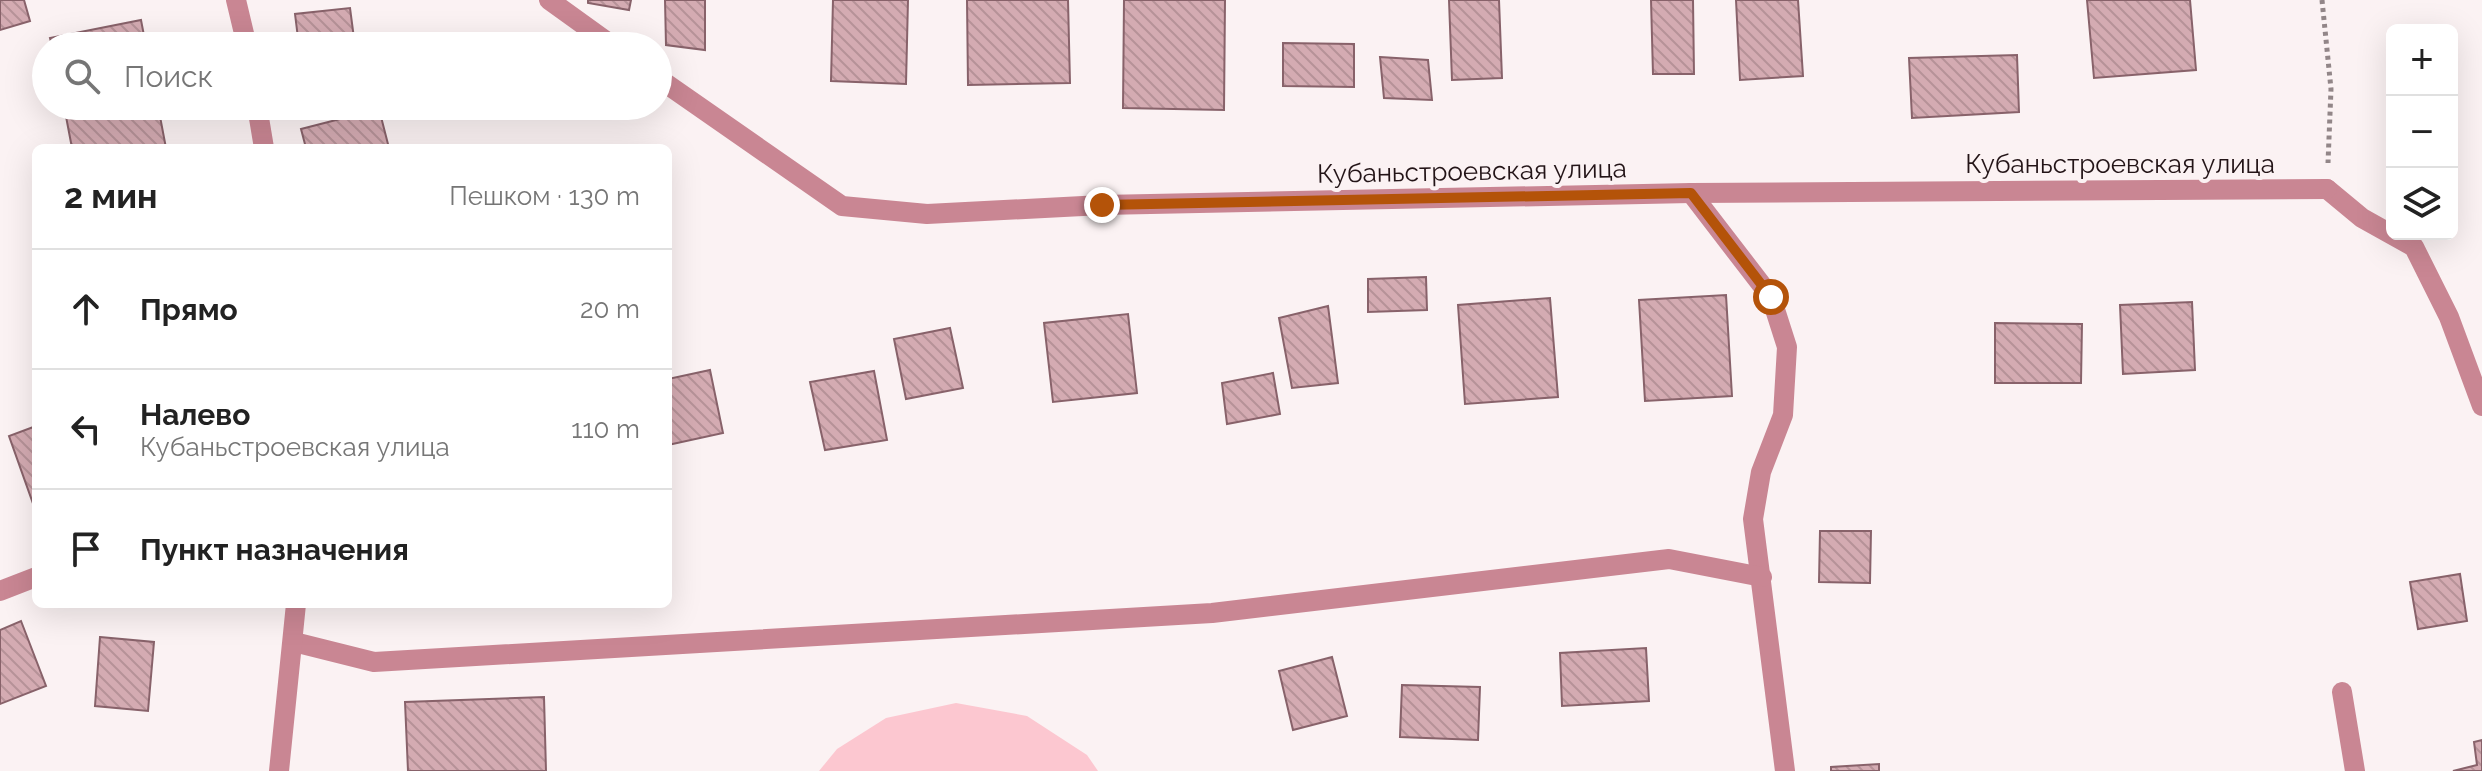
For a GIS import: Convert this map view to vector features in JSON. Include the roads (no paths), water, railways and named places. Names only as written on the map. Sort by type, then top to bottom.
[{"type":"street","points":[[236,0],[244,32]]},
{"type":"street","points":[[549,0],[594,32]]},
{"type":"street","name":"Кубаньстроевская улица","points":[[672,88],[842,206],[927,214],[1102,205],[1691,193],[2327,189],[2362,218],[2414,247],[2449,317],[2482,406]]},
{"type":"street","points":[[259,120],[263,144]]},
{"type":"street","points":[[1691,193],[1771,297],[1787,347],[1783,415],[1761,472],[1753,519],[1785,771]]},
{"type":"street","points":[[294,642],[374,662],[1212,613],[1669,559],[1762,577]]},
{"type":"street","points":[[0,591],[32,579]]},
{"type":"street","points":[[279,771],[296,608]]},
{"type":"street","points":[[2342,692],[2355,771]]}]
